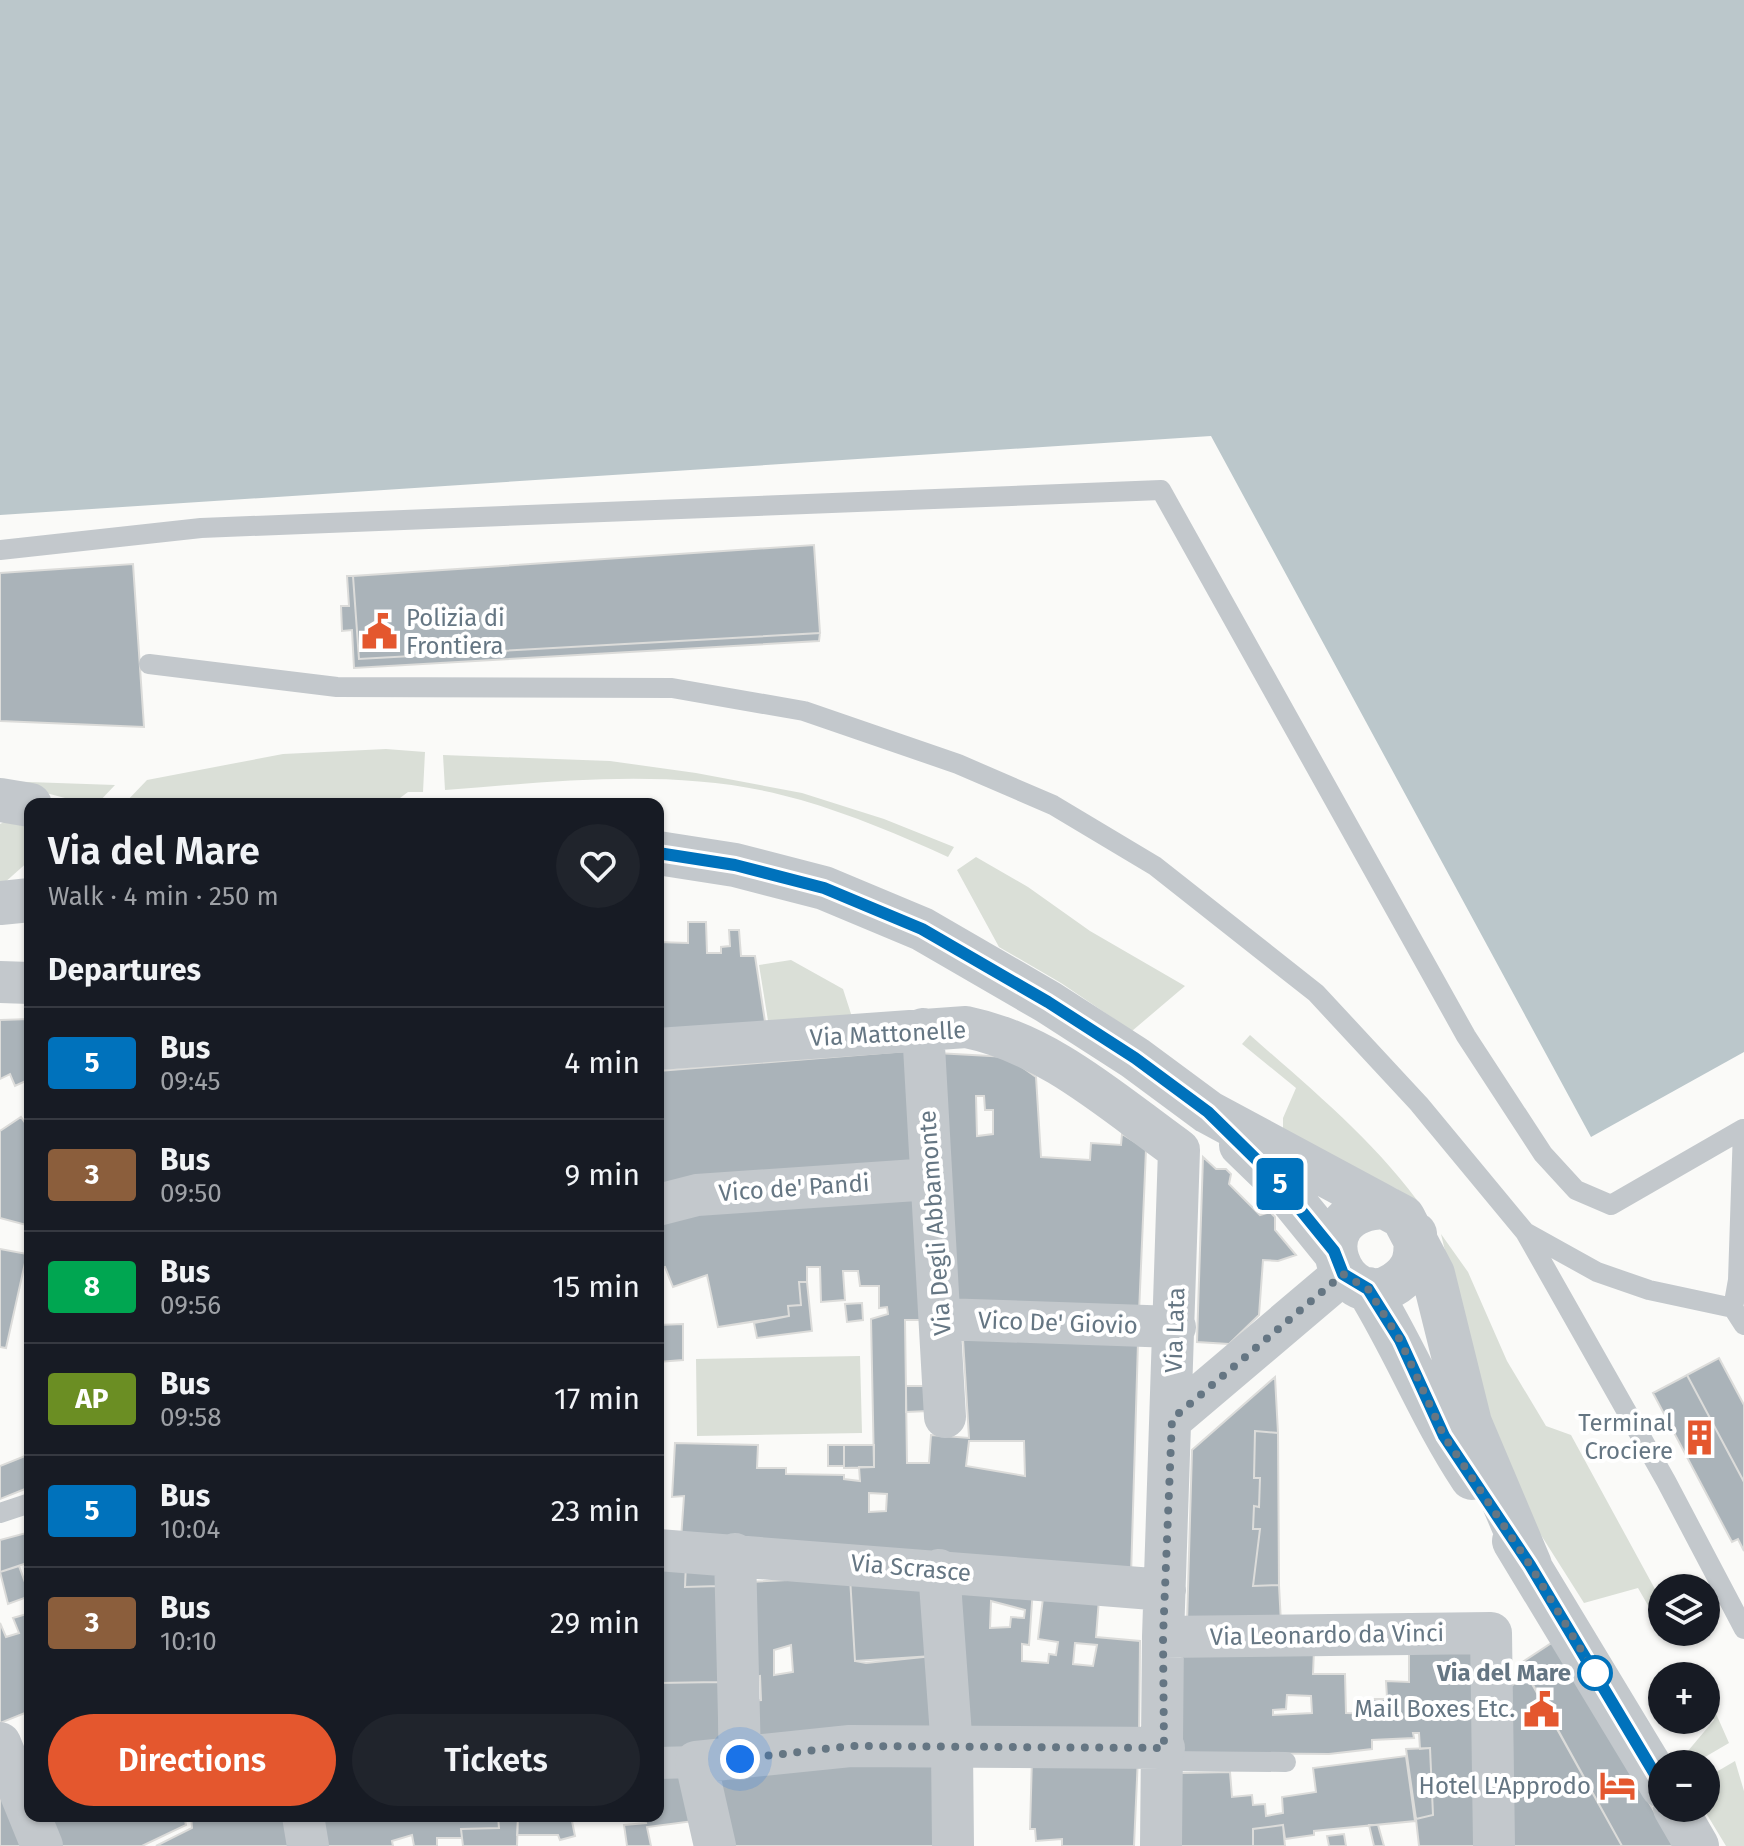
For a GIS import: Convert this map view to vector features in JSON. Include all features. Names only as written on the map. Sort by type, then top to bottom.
[{"type":"street","points":[[0,800],[24,804]]},
{"type":"street","points":[[664,854],[735,865],[824,888],[922,929],[1061,1010],[1208,1112],[1399,1221],[1433,1274],[1470,1423],[1530,1565]]},
{"type":"street","points":[[0,982],[24,983]]},
{"type":"street","name":"Via Mattonelle","points":[[664,1049],[966,1027],[1000,1034],[1045,1054],[1179,1150]]},
{"type":"street","name":"Via Degli Abbamonte","points":[[923,1029],[945,1417]]},
{"type":"street","points":[[1208,1112],[1273,1176],[1400,1340],[1444,1436],[1530,1565],[1648,1763]]},
{"type":"street","name":"Via Lata","points":[[1161,1846],[1163,1637],[1179,1150]]},
{"type":"street","name":"Vico de' Pandi","points":[[664,1203],[697,1195],[931,1179]]},
{"type":"street","points":[[1364,1208],[1399,1221],[1417,1256],[1407,1275],[1390,1287],[1349,1272],[1337,1233],[1348,1217],[1364,1208]]},
{"type":"street","points":[[1172,1419],[1349,1272]]},
{"type":"street","name":"Vico De' Giovio","points":[[941,1319],[1175,1327]]},
{"type":"street","name":"Via Scrasce","points":[[664,1550],[1165,1590]]},
{"type":"street","points":[[735,1554],[740,1759]]},
{"type":"street","points":[[939,1570],[952,1749],[953,1846]]},
{"type":"street","name":"Via Leonardo da Vinci","points":[[1163,1637],[1491,1633],[1494,1846]]},
{"type":"street","points":[[24,1730],[0,1742],[24,1801]]},
{"type":"street","points":[[715,1846],[677,1762],[740,1759],[850,1746],[1163,1755]]},
{"type":"street","points":[[32,1822],[42,1846]]},
{"type":"street","points":[[304,1822],[308,1846]]},
{"type":"street","points":[[1683,1822],[1697,1846]]},
{"type":"lane","points":[[0,550],[201,528],[1161,490],[1466,1036],[1543,1154],[1576,1190],[1611,1205],[1743,1129],[1739,1316],[1597,1272],[1525,1232]]},
{"type":"lane","points":[[149,664],[337,687],[672,688],[804,711],[958,764],[1053,805],[1155,866],[1316,993],[1419,1104],[1525,1232],[1666,1481],[1744,1629]]},
{"type":"lane","points":[[0,1513],[24,1505]]},
{"type":"lane","points":[[1163,1755],[1286,1762]]},
{"type":"shaded area","points":[[0,0],[1744,0],[1744,1052],[1591,1137],[1211,436],[0,515]]},
{"type":"shaded area","points":[[386,749],[425,752],[423,792],[408,792],[400,798],[130,798],[147,780],[283,754]]},
{"type":"shaded area","points":[[443,755],[610,761],[696,773],[802,793],[884,819],[954,847],[948,857],[876,826],[801,800],[757,789],[713,783],[578,780],[445,790]]},
{"type":"shaded area","points":[[0,781],[115,785],[103,798],[65,798]]},
{"type":"shaded area","points":[[0,824],[24,826],[24,865],[3,884],[0,882]]},
{"type":"shaded area","points":[[976,857],[1028,887],[1090,931],[1185,986],[1132,1031],[1061,983],[999,947],[957,870]]},
{"type":"shaded area","points":[[791,960],[843,989],[852,1017],[769,1027],[759,965]]},
{"type":"shaded area","points":[[1250,1035],[1365,1140],[1425,1211],[1397,1189],[1283,1136],[1283,1118],[1296,1088],[1242,1044]]},
{"type":"shaded area","points":[[1441,1234],[1468,1272],[1507,1361],[1546,1426],[1571,1435],[1648,1576],[1648,1606],[1638,1588],[1584,1603],[1534,1524],[1485,1418]]},
{"type":"shaded area","points":[[860,1356],[862,1433],[697,1436],[696,1359]]},
{"type":"shaded area","points":[[1720,1723],[1729,1743],[1717,1750],[1689,1750],[1702,1734],[1720,1734]]},
{"type":"shaded area","points":[[1735,1761],[1744,1791],[1744,1846],[1726,1846],[1711,1822],[1720,1822],[1720,1770]]},
{"type":"building","points":[[814,545],[820,633],[359,659],[353,576]]},
{"type":"building","points":[[133,564],[144,727],[0,721],[0,573]]},
{"type":"building","points":[[347,576],[353,576],[359,659],[820,633],[819,641],[354,668],[352,630],[342,631],[341,606],[349,606]]},
{"type":"building","points":[[688,922],[706,922],[707,953],[721,953],[721,947],[730,946],[729,930],[739,930],[741,956],[755,956],[766,1028],[664,1036],[664,942],[688,943]]},
{"type":"building","points":[[24,1019],[24,1082],[15,1086],[10,1074],[0,1079],[0,1020]]},
{"type":"building","points":[[907,1051],[913,1165],[664,1192],[664,1071]]},
{"type":"building","points":[[936,1053],[1008,1057],[1036,1077],[1041,1157],[1090,1160],[1091,1143],[1121,1145],[1122,1134],[1146,1149],[1139,1313],[950,1308]],"holes":[[[976,1096],[984,1096],[985,1110],[993,1110],[993,1134],[977,1136]]]},
{"type":"building","points":[[21,1117],[24,1121],[24,1224],[0,1218],[0,1131]]},
{"type":"building","points":[[1203,1157],[1216,1169],[1226,1169],[1231,1174],[1229,1184],[1260,1215],[1270,1212],[1275,1217],[1275,1230],[1296,1255],[1278,1261],[1263,1260],[1259,1315],[1229,1344],[1197,1342]]},
{"type":"building","points":[[916,1195],[924,1320],[905,1320],[907,1463],[929,1463],[931,1435],[969,1438],[963,1339],[1138,1342],[1131,1576],[681,1539],[684,1496],[672,1497],[675,1443],[758,1445],[757,1468],[786,1468],[786,1474],[844,1475],[844,1479],[860,1481],[859,1467],[874,1467],[871,1319],[888,1314],[887,1307],[879,1308],[879,1286],[860,1286],[858,1271],[843,1271],[845,1300],[821,1302],[820,1267],[807,1267],[807,1282],[799,1282],[801,1305],[788,1306],[789,1316],[718,1327],[707,1275],[673,1287],[665,1267],[664,1216]],"holes":[[[969,1441],[1024,1441],[1025,1476],[966,1466]],[[869,1493],[887,1494],[886,1511],[869,1512]]]},
{"type":"building","points":[[0,1249],[24,1253],[24,1267],[6,1348],[0,1347]]},
{"type":"building","points":[[799,1282],[807,1282],[812,1331],[757,1338],[754,1323],[789,1316],[788,1306],[801,1305]]},
{"type":"building","points":[[862,1303],[863,1320],[847,1322],[845,1304]]},
{"type":"building","points":[[683,1324],[683,1360],[664,1362],[664,1325]]},
{"type":"building","points":[[1719,1358],[1744,1405],[1744,1482],[1687,1375]]},
{"type":"building","name":"Terminal Crociere","points":[[1687,1375],[1744,1482],[1744,1551],[1738,1539],[1732,1542],[1653,1393]]},
{"type":"building","points":[[1275,1377],[1278,1433],[1255,1431],[1254,1478],[1260,1478],[1259,1507],[1254,1506],[1253,1529],[1260,1529],[1253,1586],[1279,1585],[1281,1623],[1187,1624],[1192,1450]]},
{"type":"building","points":[[906,1386],[927,1386],[929,1411],[906,1412]]},
{"type":"building","points":[[1255,1431],[1278,1433],[1279,1585],[1253,1586],[1260,1529],[1253,1529],[1254,1506],[1259,1507],[1260,1478],[1254,1478]]},
{"type":"building","points":[[828,1445],[844,1445],[844,1466],[828,1466]]},
{"type":"building","points":[[844,1445],[874,1445],[874,1467],[844,1468]]},
{"type":"building","points":[[24,1456],[24,1489],[0,1499],[0,1466]]},
{"type":"building","points":[[24,1534],[24,1564],[0,1572],[0,1540]]},
{"type":"building","points":[[664,1563],[686,1563],[685,1587],[719,1586],[719,1682],[664,1683]]},
{"type":"building","points":[[686,1563],[719,1564],[719,1586],[685,1587]]},
{"type":"building","points":[[19,1566],[24,1580],[24,1598],[8,1604],[0,1572]]},
{"type":"building","points":[[850,1577],[855,1661],[866,1663],[933,1656],[938,1738],[755,1748],[750,1701],[761,1700],[760,1676],[750,1678],[748,1582]],"holes":[[[791,1645],[793,1672],[774,1675],[774,1650]]]},
{"type":"building","points":[[850,1577],[928,1581],[933,1656],[855,1661]]},
{"type":"building","points":[[948,1582],[1033,1588],[1029,1645],[1022,1644],[1022,1661],[1048,1663],[1049,1654],[1056,1655],[1058,1642],[1038,1639],[1044,1590],[1099,1599],[1096,1637],[1140,1641],[1139,1740],[955,1740]],"holes":[[[991,1601],[1025,1610],[1024,1618],[1011,1617],[1010,1627],[990,1628]],[[1075,1643],[1097,1645],[1093,1666],[1073,1664]]]},
{"type":"building","points":[[24,1615],[24,1713],[0,1723],[0,1623],[6,1637],[19,1633],[13,1618]]},
{"type":"building","points":[[1553,1642],[1648,1801],[1648,1822],[1661,1822],[1675,1846],[1622,1846],[1521,1663]]},
{"type":"building","points":[[1477,1646],[1484,1846],[1419,1846],[1416,1819],[1433,1815],[1430,1748],[1420,1749],[1419,1733],[1413,1733],[1414,1738],[1372,1740],[1372,1749],[1329,1754],[1179,1753],[1182,1651],[1314,1650],[1313,1674],[1345,1674],[1346,1713],[1388,1714],[1386,1681],[1409,1682],[1409,1649]],"holes":[[[1287,1695],[1311,1696],[1312,1713],[1273,1715],[1273,1710],[1286,1709]]]},
{"type":"building","points":[[1527,1675],[1622,1846],[1507,1846],[1505,1690]]},
{"type":"building","points":[[719,1682],[720,1749],[664,1754],[664,1683]]},
{"type":"building","points":[[1366,1699],[1387,1699],[1388,1714],[1366,1714]]},
{"type":"building","points":[[1430,1748],[1433,1815],[1416,1819],[1406,1749]]},
{"type":"building","points":[[1406,1756],[1415,1821],[1314,1831],[1314,1835],[1285,1839],[1283,1825],[1253,1829],[1253,1846],[1179,1846],[1180,1773],[1230,1772],[1232,1797],[1252,1795],[1253,1805],[1265,1804],[1266,1816],[1283,1813],[1282,1797],[1316,1792],[1313,1768]]},
{"type":"building","points":[[945,1757],[946,1846],[728,1846],[712,1770]]},
{"type":"building","points":[[1032,1757],[1138,1757],[1134,1846],[1062,1846],[1062,1839],[1036,1841],[1035,1829],[1030,1829]]},
{"type":"building","points":[[682,1767],[694,1821],[647,1827],[651,1846],[627,1846],[624,1825],[664,1822],[664,1768]]},
{"type":"building","points":[[0,1768],[34,1846],[0,1846]]},
{"type":"building","points":[[42,1822],[185,1822],[186,1825],[142,1846],[52,1846]]},
{"type":"building","points":[[192,1822],[290,1822],[293,1846],[156,1846],[192,1828]]},
{"type":"building","points":[[315,1822],[498,1822],[499,1828],[461,1829],[462,1838],[437,1838],[437,1846],[414,1846],[412,1835],[392,1841],[393,1846],[321,1846]]},
{"type":"building","points":[[498,1822],[518,1822],[517,1846],[463,1846],[461,1829],[499,1828]]},
{"type":"building","points":[[518,1822],[572,1822],[575,1836],[560,1840],[558,1835],[517,1835]]},
{"type":"building","points":[[1283,1825],[1285,1846],[1253,1846],[1253,1829]]},
{"type":"building","points":[[1369,1825],[1378,1825],[1384,1846],[1374,1846]]},
{"type":"building","points":[[1344,1834],[1346,1846],[1329,1846],[1327,1836]]},
{"type":"bus line","name":"5","points":[[664,854],[735,865],[824,888],[922,929],[1048,1002],[1135,1058],[1208,1112],[1273,1176],[1334,1251],[1343,1274],[1354,1284],[1368,1289],[1400,1340],[1444,1436],[1530,1565],[1648,1763]]},
{"type":"place","name":"Polizia di Frontiera","points":[[380,632]]},
{"type":"place","name":"Terminal Crociere","points":[[1699,1437]]},
{"type":"place","name":"Via del Mare","points":[[1595,1673]]},
{"type":"place","name":"Mail Boxes Etc.","points":[[1541,1709]]},
{"type":"place","name":"Hotel L'Approdo","points":[[1617,1786]]},
{"type":"route","points":[[740,1759],[850,1746],[1164,1748],[1163,1637],[1172,1419],[1343,1274],[1354,1284],[1368,1289],[1400,1340],[1444,1436],[1530,1565],[1595,1673]]}]
